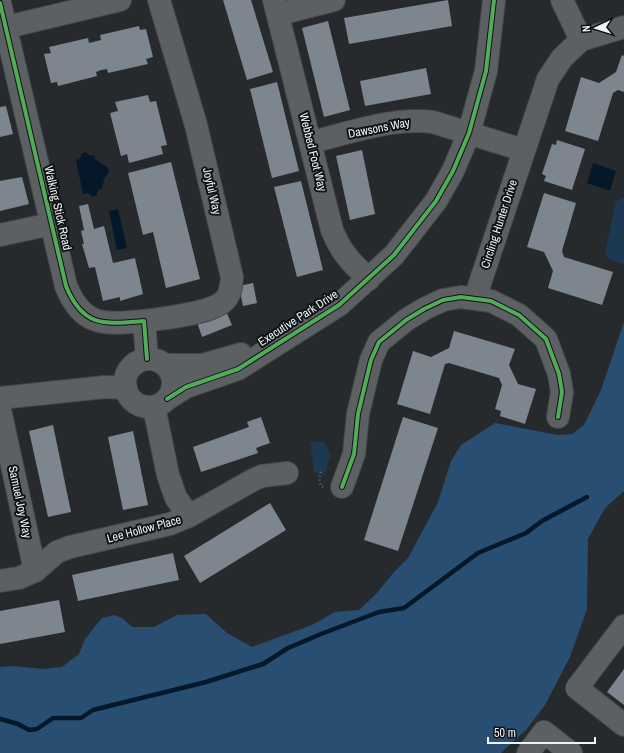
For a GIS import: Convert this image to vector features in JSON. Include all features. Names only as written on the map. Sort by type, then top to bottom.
[{"type":"street","points":[[7,27],[120,0]]},
{"type":"street","name":"Joyful Way","points":[[144,321],[177,316],[211,308],[225,301],[231,291],[232,277],[196,125],[159,0]]},
{"type":"street","name":"Webbed Foot Way","points":[[334,0],[276,7],[332,230],[337,244],[346,258],[369,279]]},
{"type":"street","name":"Executive Park Drive","points":[[161,403],[186,387],[238,369],[286,339],[339,305],[394,255],[436,201],[453,171],[469,132],[486,71],[494,0]]},
{"type":"street","points":[[562,0],[581,40]]},
{"type":"street","name":"Walking Stick Road","points":[[0,3],[7,27],[8,71],[51,224],[66,286],[72,301],[82,314],[105,323],[144,321]]},
{"type":"street","name":"Circling Hunter Drive","points":[[479,299],[479,286],[548,79],[562,58],[581,40],[624,27]]},
{"type":"street","name":"Dawsons Way","points":[[311,142],[401,122],[433,122],[469,132]]},
{"type":"street","points":[[469,132],[524,150]]},
{"type":"street","points":[[0,236],[51,224]]},
{"type":"street","points":[[342,487],[354,454],[358,414],[371,360],[380,342],[406,320],[443,300],[461,297],[491,301],[519,315],[546,339],[559,374],[562,392],[558,417]]},
{"type":"street","points":[[144,321],[157,362]]},
{"type":"street","name":"Executive Park Drive","points":[[157,362],[202,365],[286,339]]},
{"type":"street","points":[[141,360],[157,362],[171,371],[173,386],[161,403],[145,407],[136,403],[129,396],[126,388],[127,374],[130,368],[141,360]]},
{"type":"street","points":[[0,398],[105,388],[126,388]]},
{"type":"street","points":[[161,403],[168,475],[176,498],[189,516]]},
{"type":"street","name":"Samuel Joy Way","points":[[0,410],[35,571]]},
{"type":"street","name":"Lee Hollow Place","points":[[0,581],[19,578],[35,571],[57,552],[70,547],[170,524],[189,516],[262,476],[287,473]]},
{"type":"street","points":[[624,626],[577,688],[624,725]]},
{"type":"street","points":[[528,753],[544,732],[571,753]]},
{"type":"shaded area","points":[[86,152],[90,156],[94,155],[95,159],[108,168],[109,171],[104,180],[102,189],[98,190],[97,195],[93,197],[88,193],[83,194],[76,160],[80,159],[81,154]]},
{"type":"shaded area","points":[[593,163],[616,171],[610,191],[587,183]]},
{"type":"shaded area","points":[[624,197],[624,264],[610,260],[605,252],[616,202]]},
{"type":"shaded area","points":[[118,209],[127,248],[117,250],[109,211]]},
{"type":"shaded area","points":[[624,322],[624,491],[605,508],[588,539],[587,609],[570,657],[545,705],[526,730],[501,753],[0,753],[0,667],[12,666],[44,669],[62,667],[79,654],[85,639],[102,618],[114,615],[122,618],[132,627],[154,627],[177,615],[206,614],[227,633],[252,647],[312,625],[335,612],[359,610],[377,593],[408,558],[438,502],[451,461],[461,445],[495,423],[558,435],[572,434],[584,425],[601,390]]},
{"type":"shaded area","points":[[310,442],[325,442],[330,456],[324,476],[314,472]]},
{"type":"building","points":[[223,0],[251,0],[273,72],[247,80]]},
{"type":"building","points":[[448,0],[452,26],[349,44],[344,18]]},
{"type":"building","points":[[328,21],[350,110],[324,117],[302,28]]},
{"type":"building","points":[[139,26],[140,30],[146,29],[153,57],[146,59],[148,64],[108,73],[107,69],[101,70],[96,72],[97,76],[58,86],[57,82],[51,83],[44,54],[51,53],[49,47],[88,38],[89,43],[101,40],[100,35]]},
{"type":"building","points":[[622,55],[624,56],[624,92],[618,90],[613,93],[598,141],[565,131],[581,77],[599,83],[616,72]]},
{"type":"building","points":[[426,68],[431,94],[365,106],[360,81]]},
{"type":"building","points":[[277,82],[299,171],[272,178],[250,89]]},
{"type":"building","points":[[148,95],[150,102],[156,101],[167,145],[161,146],[163,154],[129,163],[127,154],[121,156],[110,113],[118,111],[115,102]]},
{"type":"building","points":[[6,106],[13,134],[0,137],[0,107]]},
{"type":"building","points":[[557,140],[585,149],[572,190],[544,181],[546,176],[542,174],[552,144],[556,145]]},
{"type":"building","points":[[362,150],[375,214],[350,220],[336,156]]},
{"type":"building","points":[[171,162],[200,279],[166,288],[153,232],[143,235],[128,173]]},
{"type":"building","points":[[22,177],[29,204],[0,211],[0,181]]},
{"type":"building","points":[[301,181],[323,270],[297,277],[274,187]]},
{"type":"building","points":[[544,193],[576,203],[562,251],[564,257],[613,272],[602,305],[548,288],[553,271],[544,252],[527,247]]},
{"type":"building","points":[[88,204],[94,229],[104,226],[113,263],[135,258],[143,294],[120,301],[120,297],[103,301],[95,267],[89,268],[82,244],[84,244],[81,231],[84,230],[79,206]]},
{"type":"building","points":[[253,283],[257,303],[243,306],[239,286]]},
{"type":"building","points":[[226,311],[232,325],[202,337],[197,322]]},
{"type":"building","points":[[454,331],[515,349],[509,365],[518,384],[536,389],[525,424],[500,416],[501,411],[495,409],[502,385],[499,378],[449,363],[445,364],[430,414],[397,404],[413,351],[431,357],[449,348]]},
{"type":"building","points":[[261,417],[270,443],[256,448],[258,453],[201,472],[193,447],[249,427],[247,422]]},
{"type":"building","points":[[403,417],[438,428],[398,551],[364,540]]},
{"type":"building","points":[[53,425],[71,512],[48,517],[29,431]]},
{"type":"building","points":[[133,431],[148,505],[123,510],[108,437]]},
{"type":"building","points":[[270,503],[286,530],[200,583],[184,556]]},
{"type":"building","points":[[173,553],[179,580],[78,601],[72,575]]},
{"type":"building","points":[[59,600],[65,632],[0,644],[0,611]]},
{"type":"building","points":[[624,669],[624,705],[607,692]]},
{"type":"waterway","points":[[0,719],[18,724],[29,730],[37,729],[53,718],[81,718],[93,710],[206,682],[263,664],[288,648],[321,634],[379,612],[404,608],[478,553],[526,533],[542,521],[587,497]]},
{"type":"cycle path","points":[[167,399],[186,387],[238,369],[339,305],[394,255],[436,201],[453,171],[469,133],[486,71],[494,0]]},
{"type":"cycle path","points":[[0,3],[66,286],[80,310],[88,316],[97,320],[118,323],[144,321],[147,359]]},
{"type":"cycle path","points":[[342,487],[354,454],[358,414],[371,360],[379,342],[406,320],[443,300],[461,297],[491,301],[519,315],[546,339],[559,374],[562,392],[558,417]]}]
